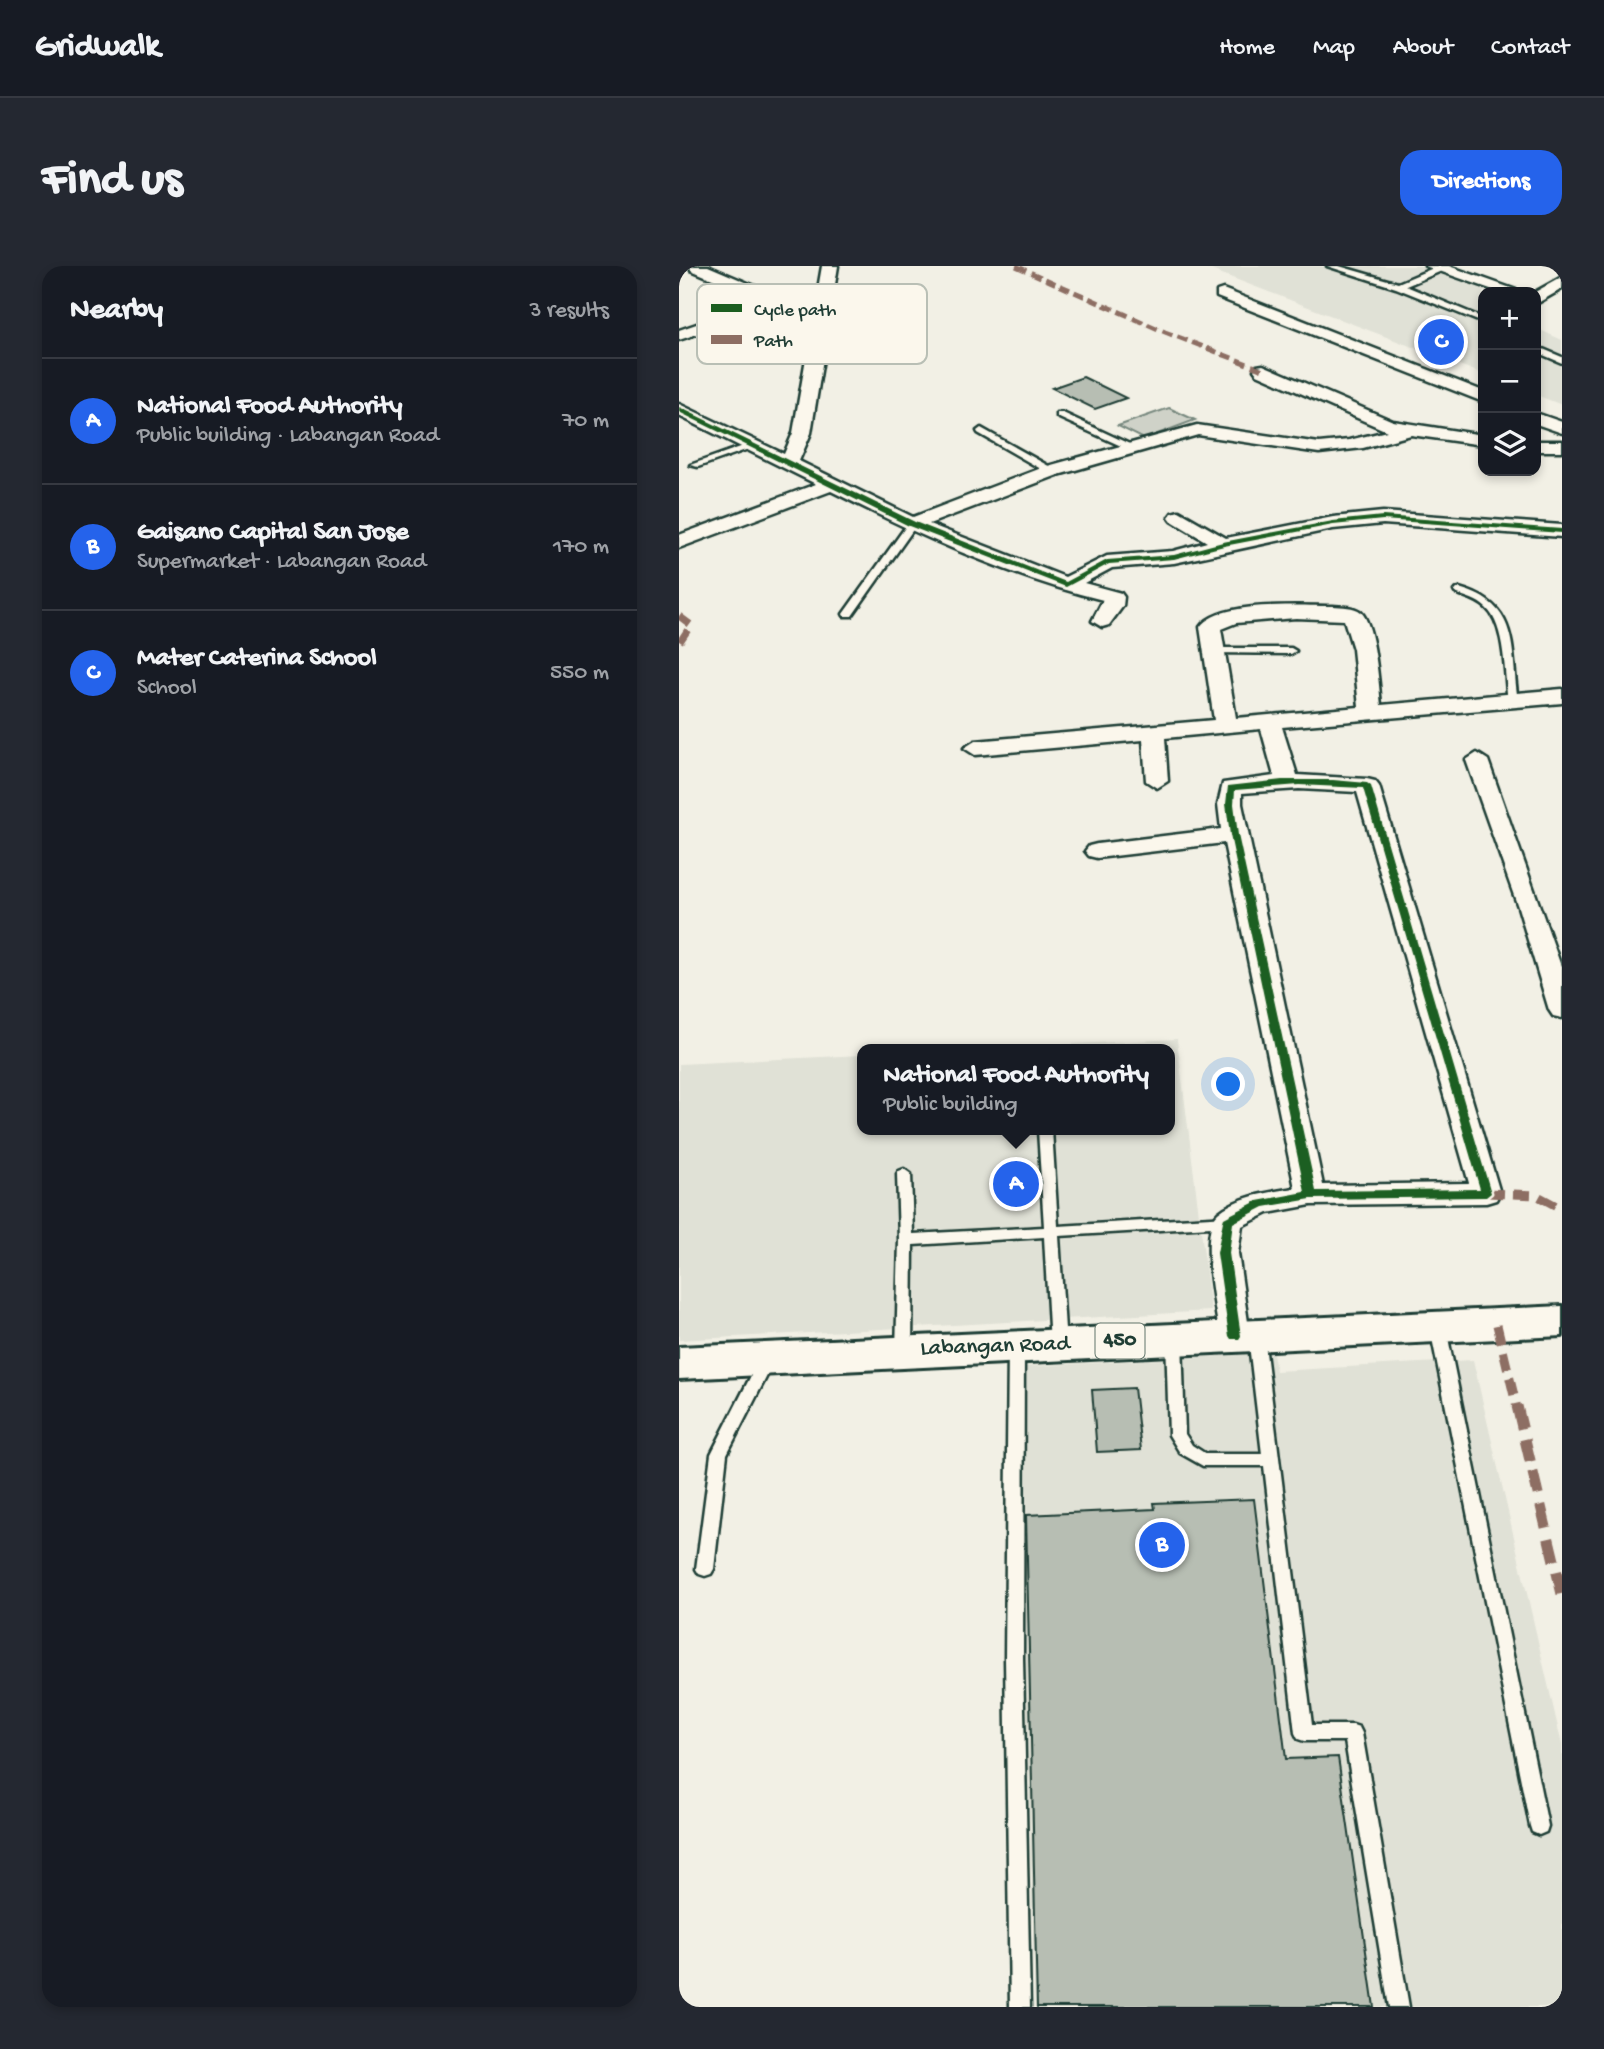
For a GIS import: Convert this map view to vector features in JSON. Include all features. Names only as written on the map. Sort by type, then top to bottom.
[{"type":"main road","name":"Labangan Road","points":[[679,1363],[1562,1321]]},
{"type":"street","points":[[826,284],[829,266]]},
{"type":"street","points":[[697,267],[737,284]]},
{"type":"street","points":[[1447,268],[1500,287]]},
{"type":"street","points":[[1541,296],[1562,282]]},
{"type":"street","points":[[1223,294],[1478,395]]},
{"type":"street","points":[[1541,301],[1562,308]]},
{"type":"street","points":[[679,335],[697,329]]},
{"type":"street","points":[[788,464],[802,433],[813,364]]},
{"type":"street","points":[[1263,370],[1375,421],[1407,430],[1478,439]]},
{"type":"street","points":[[679,409],[912,524],[1066,585],[1114,597],[1113,606],[1102,621]]},
{"type":"street","points":[[1541,420],[1562,428]]},
{"type":"street","points":[[912,524],[1051,471],[1197,430],[1217,429],[1289,446],[1325,449],[1375,442],[1407,430]]},
{"type":"street","points":[[1541,446],[1562,446]]},
{"type":"street","points":[[679,542],[831,485]]},
{"type":"street","points":[[1179,517],[1223,544]]},
{"type":"street","points":[[1066,585],[1107,562],[1174,557],[1223,544],[1333,523],[1383,518],[1562,531]]},
{"type":"street","points":[[1226,726],[1210,627],[1214,621],[1225,618],[1282,612],[1346,613],[1353,616],[1364,649],[1371,714]]},
{"type":"street","points":[[975,748],[1561,698]]},
{"type":"street","points":[[1269,723],[1288,784]]},
{"type":"street","points":[[1154,733],[1157,781]]},
{"type":"street","points":[[1477,760],[1552,948],[1562,1010]]},
{"type":"street","points":[[1246,1336],[1223,1253],[1228,1221],[1261,1204],[1311,1195],[1486,1193],[1367,786],[1288,784],[1231,788],[1234,835],[1311,1195]]},
{"type":"street","points":[[1097,850],[1234,835]]},
{"type":"lane","points":[[1331,266],[1399,286],[1478,319]]},
{"type":"lane","points":[[1399,286],[1447,268]]},
{"type":"lane","points":[[1540,350],[1562,360]]},
{"type":"lane","points":[[1060,415],[1133,448]]},
{"type":"lane","points":[[981,431],[1051,471]]},
{"type":"lane","points":[[695,465],[752,446]]},
{"type":"lane","points":[[848,614],[912,524]]},
{"type":"lane","points":[[1459,591],[1482,600],[1493,608],[1501,628],[1513,700]]},
{"type":"lane","points":[[1215,651],[1291,651]]},
{"type":"lane","points":[[1045,1135],[1058,1345]]},
{"type":"lane","points":[[904,1174],[907,1240],[904,1351]]},
{"type":"lane","points":[[907,1240],[1228,1221]]},
{"type":"lane","points":[[1438,1328],[1539,1826]]},
{"type":"lane","points":[[1246,1336],[1272,1460],[1304,1733],[1353,1733],[1399,2007]]},
{"type":"lane","points":[[1174,1338],[1177,1435],[1187,1449],[1203,1460],[1272,1460]]},
{"type":"lane","points":[[1016,1347],[1014,1658],[1020,2007]]},
{"type":"lane","points":[[705,1569],[719,1454],[767,1360]]},
{"type":"shaded area","points":[[1201,266],[1428,266],[1493,287],[1478,287],[1478,372]]},
{"type":"shaded area","points":[[1541,330],[1562,340],[1562,405],[1541,397]]},
{"type":"shaded area","points":[[1169,408],[1195,420],[1144,439],[1118,426]]},
{"type":"shaded area","points":[[1177,1039],[1211,1311],[679,1340],[679,1064],[857,1055],[857,1135],[1175,1135],[1175,1044],[1076,1044]]},
{"type":"shaded area","points":[[1273,1353],[1276,1371],[1473,1360],[1562,1745],[1562,2007],[1035,2007],[1017,1367]]},
{"type":"building","points":[[1083,377],[1126,398],[1095,409],[1052,388]]},
{"type":"building","points":[[1134,1388],[1141,1450],[1097,1452],[1092,1390]]},
{"type":"building","points":[[1254,1499],[1286,1759],[1338,1757],[1374,2007],[1037,2007],[1026,1515],[1155,1509],[1154,1503]]},
{"type":"marked path","points":[[1016,266],[1165,332],[1263,370]]},
{"type":"marked path","points":[[679,616],[691,625],[679,643]]},
{"type":"marked path","points":[[1486,1193],[1536,1195],[1562,1209]]},
{"type":"marked path","points":[[1497,1325],[1562,1594]]},
{"type":"cycle path","points":[[679,409],[912,524],[1066,585],[1107,562],[1174,557],[1223,544],[1333,523],[1383,518],[1562,531]]},
{"type":"cycle path","points":[[1235,1336],[1223,1253],[1228,1221],[1261,1204],[1311,1195],[1486,1193],[1367,786],[1299,782],[1231,788],[1234,835],[1311,1195]]},
{"type":"place","name":"Mater Caterina School","points":[[1441,342]]},
{"type":"place","name":"National Food Authority","points":[[1016,1184]]},
{"type":"place","name":"Gaisano Capital San Jose","points":[[1162,1545]]}]
